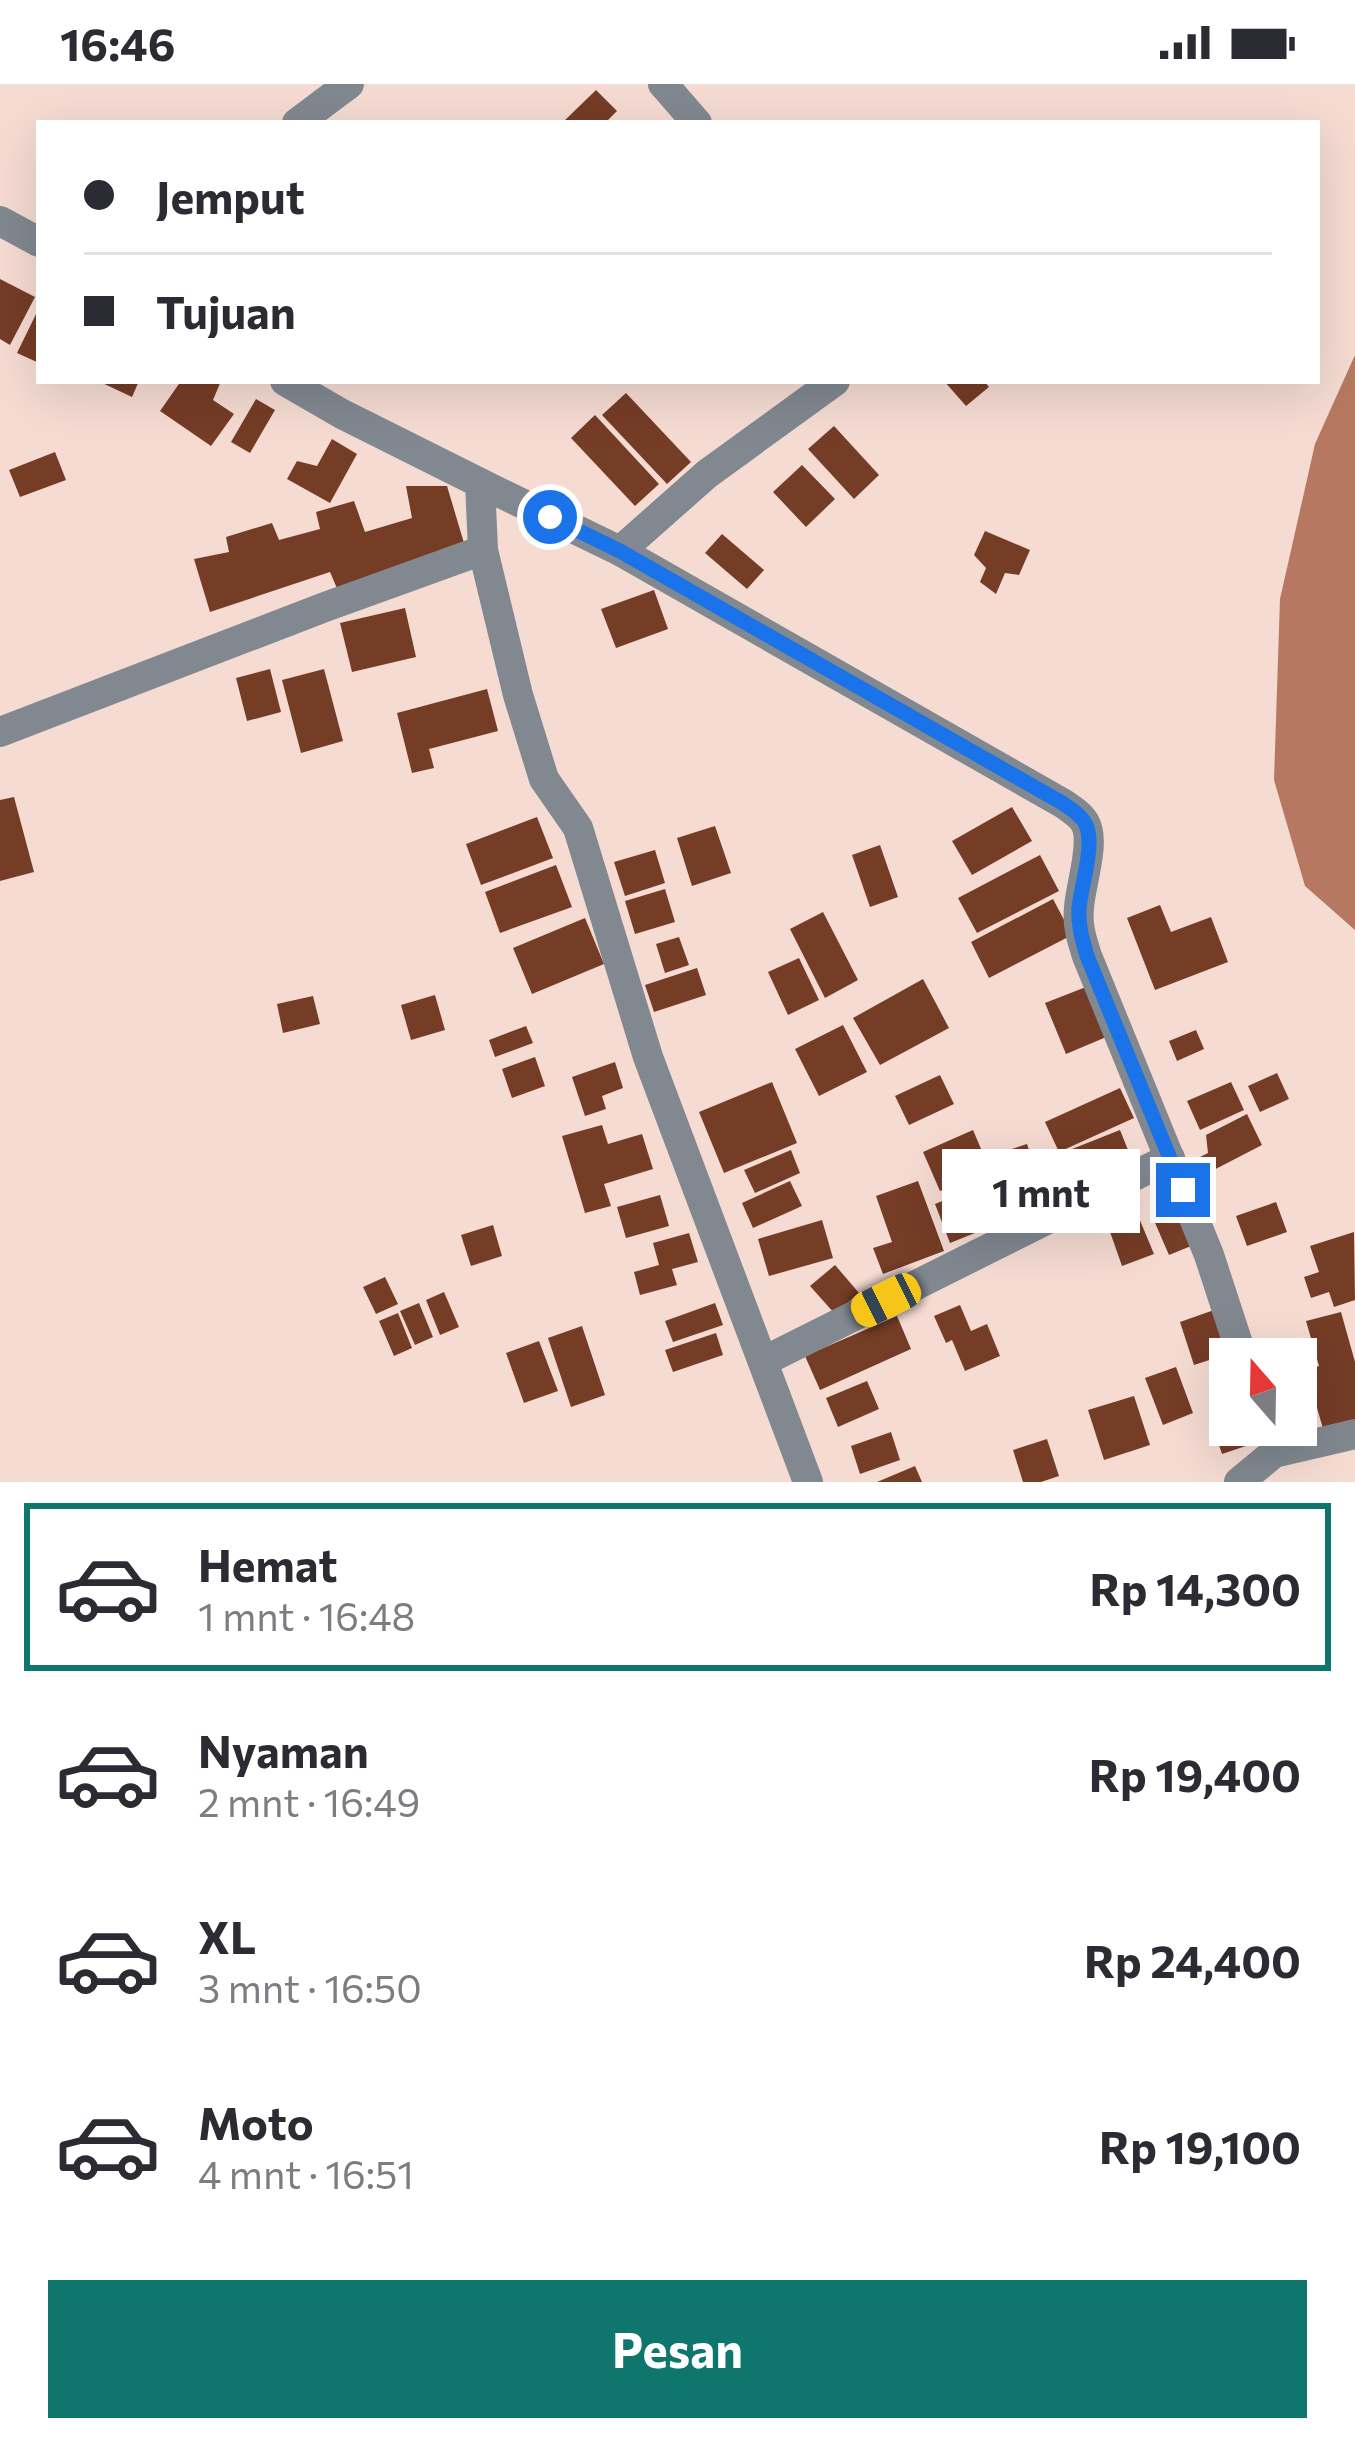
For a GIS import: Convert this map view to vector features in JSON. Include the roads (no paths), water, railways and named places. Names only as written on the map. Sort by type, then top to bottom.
[{"type":"street","points":[[301,120],[349,84]]},
{"type":"street","points":[[663,84],[694,120]]},
{"type":"street","points":[[0,221],[36,240]]},
{"type":"street","points":[[290,384],[620,551],[1064,804],[1083,820],[1089,846],[1079,929],[1209,1255],[1236,1338]]},
{"type":"street","points":[[620,551],[707,474],[831,384]]},
{"type":"street","points":[[480,483],[483,550],[544,779],[578,828],[648,1057],[808,1482]]},
{"type":"street","points":[[0,732],[483,550]]},
{"type":"street","points":[[764,1361],[1170,1158]]},
{"type":"street","points":[[1317,1436],[1355,1434]]},
{"type":"street","points":[[1239,1482],[1264,1446]]}]
